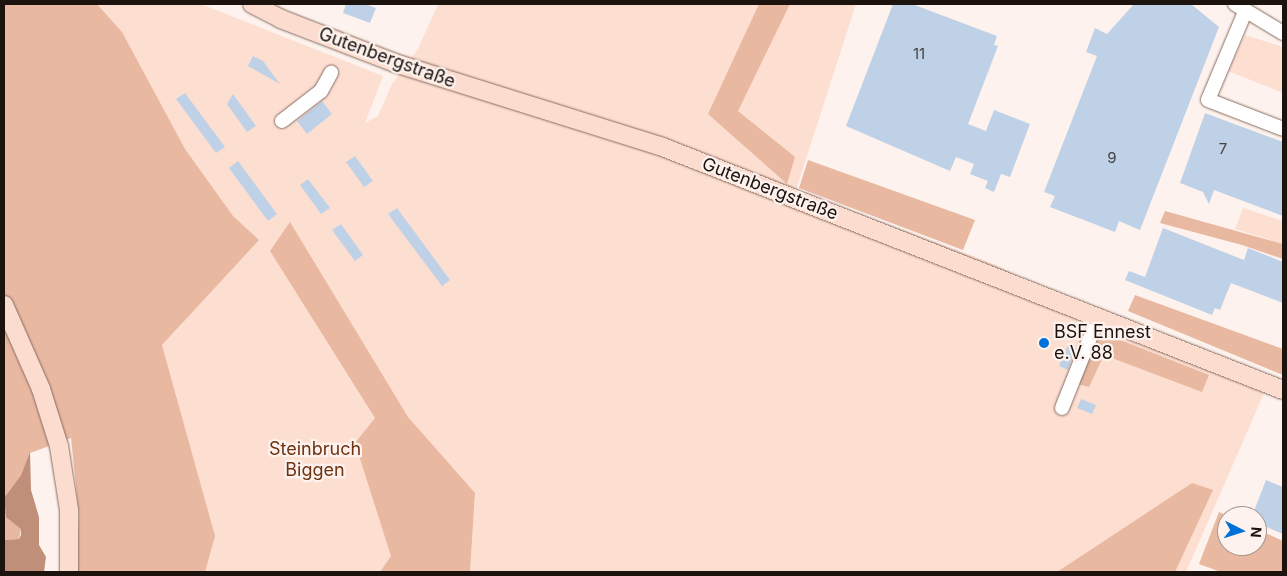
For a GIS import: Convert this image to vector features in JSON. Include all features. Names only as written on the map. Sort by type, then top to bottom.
[{"type":"main road","name":"Gutenbergstraße","points":[[252,4],[281,19],[395,63],[660,146],[1283,390]]},
{"type":"main road","points":[[4,305],[42,389],[60,446],[69,510],[69,572]]},
{"type":"street","points":[[1283,32],[1240,8],[1208,100],[1283,129]]},
{"type":"street","points":[[282,121],[321,90],[331,73]]},
{"type":"street","points":[[1062,408],[1098,318]]},
{"type":"green space","name":"Steinbruch Biggen","points":[[4,4],[122,32],[97,4],[201,4],[383,76],[365,123],[378,116],[392,84],[418,49],[438,4],[856,4],[796,190],[996,265],[1098,318],[1265,391],[1186,572],[470,572],[475,493],[403,572],[186,572],[201,486],[162,345],[182,324]]},
{"type":"green space","points":[[1245,35],[1283,47],[1283,93],[1228,71]]},
{"type":"green space","points":[[1243,208],[1283,221],[1283,244],[1235,229]]},
{"type":"shaded area","points":[[4,4],[97,4],[122,32],[185,149],[233,216],[259,240],[162,345],[215,536],[205,572],[76,572],[79,516],[71,438],[30,453],[21,475],[4,498]]},
{"type":"shaded area","points":[[759,4],[790,4],[738,111],[795,157],[787,184],[708,114]]},
{"type":"shaded area","points":[[808,160],[975,220],[963,250],[799,188]]},
{"type":"shaded area","points":[[1165,211],[1283,244],[1283,259],[1242,245],[1160,223]]},
{"type":"shaded area","points":[[290,222],[408,417],[475,493],[470,572],[380,572],[391,556],[355,443],[375,418],[270,251]]},
{"type":"shaded area","points":[[1135,295],[1283,349],[1283,375],[1128,311]]},
{"type":"shaded area","points":[[1100,332],[1209,375],[1202,392],[1104,355],[1089,387],[1077,384]]},
{"type":"shaded area","points":[[30,452],[31,490],[39,517],[39,545],[46,557],[44,572],[4,572],[4,540],[19,539],[21,529],[6,517],[4,498],[21,475]]},
{"type":"shaded area","points":[[1192,483],[1213,490],[1175,572],[1057,572]]},
{"type":"shaded area","points":[[4,510],[21,529],[19,539],[4,540]]},
{"type":"shaded area","points":[[1217,517],[1217,556],[1267,556],[1267,534],[1283,541],[1283,572],[1221,572],[1199,564]]},
{"type":"building","points":[[346,4],[365,4],[376,8],[370,23],[343,13]]},
{"type":"building","points":[[893,4],[912,4],[997,36],[994,45],[998,46],[968,124],[986,131],[994,110],[1030,124],[1010,177],[1001,174],[994,192],[985,188],[988,181],[970,174],[974,164],[956,157],[950,171],[846,126]]},
{"type":"building","points":[[1134,4],[1191,4],[1219,27],[1140,230],[1119,221],[1115,232],[1050,207],[1055,196],[1044,192],[1097,56],[1086,52],[1095,28],[1107,34]]},
{"type":"building","points":[[253,56],[263,61],[280,84],[248,66]]},
{"type":"building","points":[[185,93],[225,147],[216,153],[176,99]]},
{"type":"building","points":[[233,94],[256,126],[247,132],[227,104]]},
{"type":"building","points":[[322,101],[332,114],[307,134],[297,121]]},
{"type":"building","points":[[1205,113],[1283,142],[1283,216],[1214,190],[1209,204],[1203,192],[1180,183]]},
{"type":"building","points":[[355,156],[373,181],[364,187],[346,162]]},
{"type":"building","points":[[238,161],[277,214],[268,221],[229,168]]},
{"type":"building","points":[[308,179],[330,208],[321,214],[300,185]]},
{"type":"building","points":[[397,208],[450,280],[442,286],[388,214]]},
{"type":"building","points":[[341,224],[363,255],[355,261],[332,230]]},
{"type":"building","points":[[1163,228],[1244,260],[1248,248],[1283,262],[1283,303],[1231,283],[1220,310],[1215,308],[1212,315],[1125,280],[1129,271],[1145,277]]},
{"type":"building","points":[[1068,345],[1076,348],[1068,370],[1059,366]]},
{"type":"building","points":[[1081,399],[1096,405],[1092,414],[1077,408]]},
{"type":"building","points":[[1266,480],[1283,487],[1283,534],[1267,527],[1267,506],[1256,506]]},
{"type":"place","name":"BSF Ennest e.V. 88","points":[[1044,343]]}]
